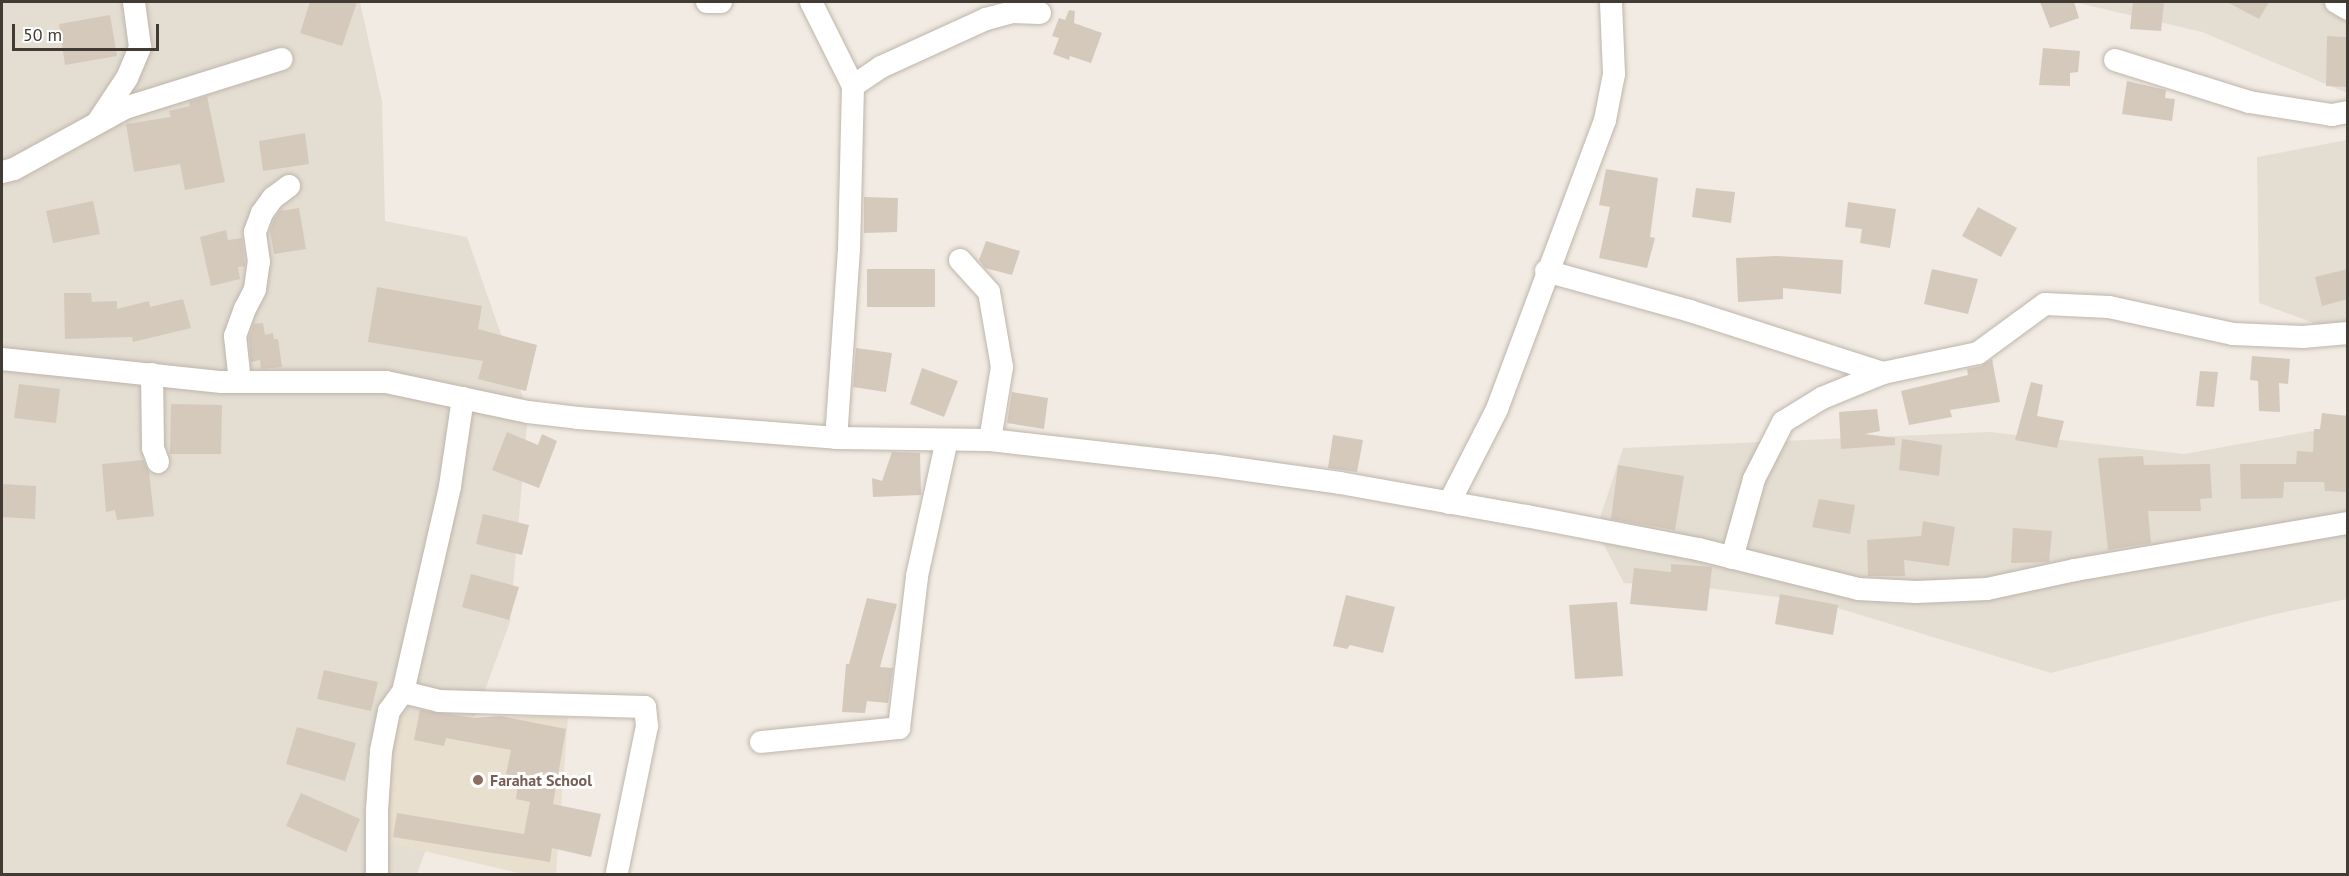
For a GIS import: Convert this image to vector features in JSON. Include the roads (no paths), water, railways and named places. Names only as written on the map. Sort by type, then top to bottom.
[{"type":"street","points":[[98,122],[127,78],[140,47],[134,2]]},
{"type":"street","points":[[707,2],[721,2]]},
{"type":"street","points":[[811,2],[853,86],[849,249],[836,438]]},
{"type":"street","points":[[1449,503],[1497,409],[1546,271],[1605,120],[1614,74],[1611,2]]},
{"type":"street","points":[[2336,2],[2348,9]]},
{"type":"street","points":[[853,86],[880,67],[986,19],[1012,12],[1040,13]]},
{"type":"street","points":[[2,172],[14,169],[125,108],[281,59]]},
{"type":"street","points":[[2115,60],[2249,102],[2332,115],[2348,112]]},
{"type":"street","points":[[240,382],[236,336],[244,309],[255,289],[259,262],[255,232],[262,213],[273,198],[289,186]]},
{"type":"street","points":[[960,260],[989,292],[1002,367],[990,440]]},
{"type":"street","points":[[1546,271],[1690,311],[1883,373]]},
{"type":"street","points":[[1732,558],[1754,480],[1783,422],[1822,398],[1883,373],[1978,353],[2045,304],[2109,307],[2233,334],[2303,337],[2348,333]]},
{"type":"street","points":[[2,359],[240,382],[386,381],[528,412],[578,418],[836,438],[990,440],[1211,465],[1449,503],[1732,558],[1858,589],[1916,592],[1987,589],[2075,570],[2348,523]]},
{"type":"street","points":[[152,374],[153,448],[158,462]]},
{"type":"street","points":[[377,874],[376,810],[381,751],[389,711],[404,692],[450,486],[463,398]]},
{"type":"street","points":[[761,742],[899,728],[917,576],[947,440]]},
{"type":"street","points":[[404,692],[439,701],[645,706],[647,726],[617,872]]},
{"type":"place","name":"Farahat School","points":[[478,780]]}]
